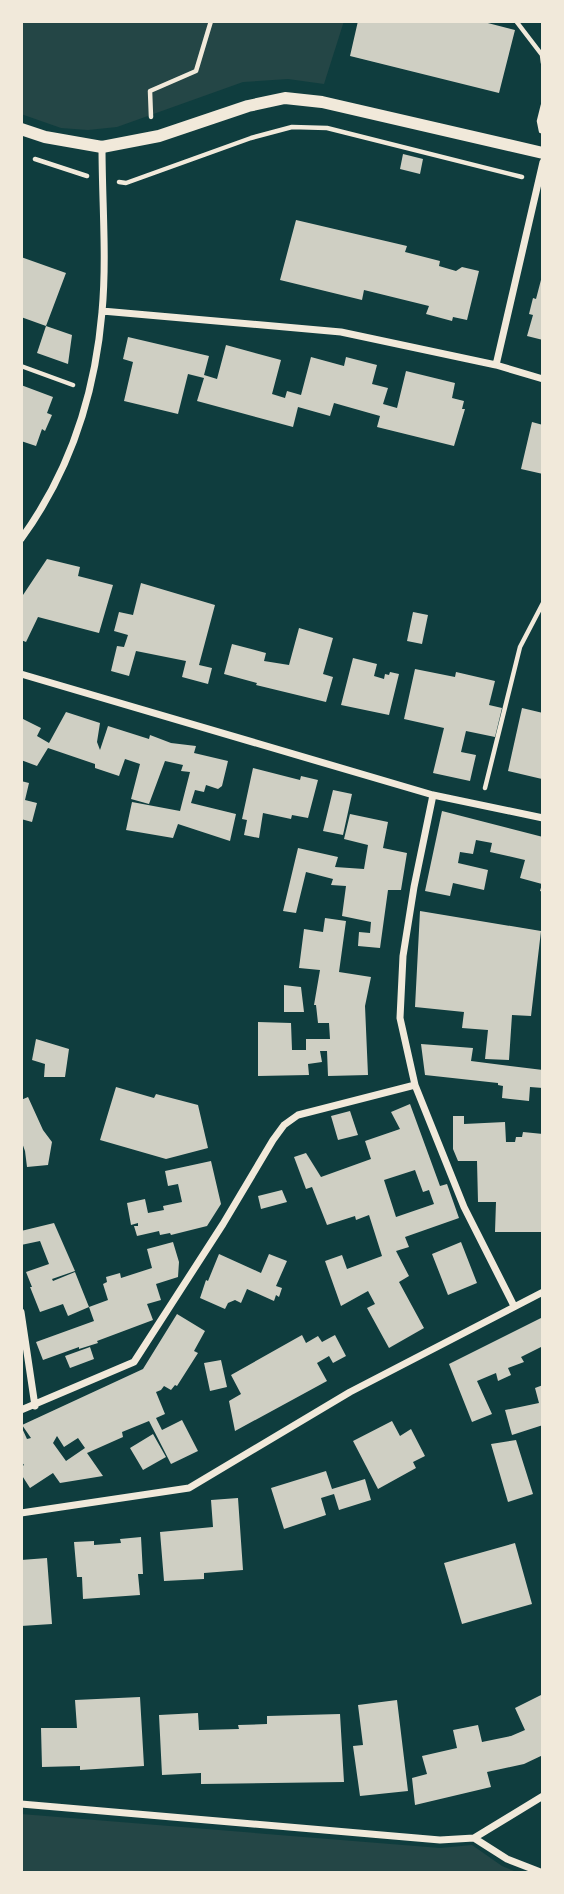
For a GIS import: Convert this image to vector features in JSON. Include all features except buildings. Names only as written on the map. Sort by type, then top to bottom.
[{"type":"street","points":[[21,129],[57,140],[102,147],[159,136],[248,106],[285,98],[322,102],[543,153]]},
{"type":"street","points":[[21,539],[42,510],[72,447],[90,392],[102,311],[102,147]]},
{"type":"street","points":[[496,365],[543,162]]},
{"type":"street","points":[[102,311],[341,332],[496,365],[543,379]]},
{"type":"street","points":[[22,676],[433,795],[543,818]]},
{"type":"street","points":[[433,795],[403,956],[400,1018],[415,1085],[464,1207],[514,1306]]},
{"type":"street","points":[[21,1410],[134,1362],[284,1125],[298,1115],[415,1085]]},
{"type":"street","points":[[21,1513],[189,1488],[350,1392],[543,1292]]},
{"type":"street","points":[[21,1312],[35,1406]]},
{"type":"street","points":[[21,1804],[440,1840],[474,1838],[543,1796]]},
{"type":"street","points":[[474,1838],[507,1859],[543,1873]]},
{"type":"path","points":[[159,136],[151,115],[150,91],[196,71],[211,21]]},
{"type":"path","points":[[516,21],[542,55],[543,63]]},
{"type":"path","points":[[541,134],[539,121],[543,105]]},
{"type":"path","points":[[23,155],[102,181],[126,183],[251,138],[292,127],[327,128],[540,181]]},
{"type":"path","points":[[21,366],[90,392]]},
{"type":"path","points":[[481,804],[520,647],[543,603]]},
{"type":"shaded area","points":[[21,21],[344,21],[324,84],[288,79],[243,82],[117,127],[88,130],[61,128],[21,114]]},
{"type":"shaded area","points":[[21,1814],[440,1848],[472,1845],[502,1866],[519,1873],[21,1873]]}]
